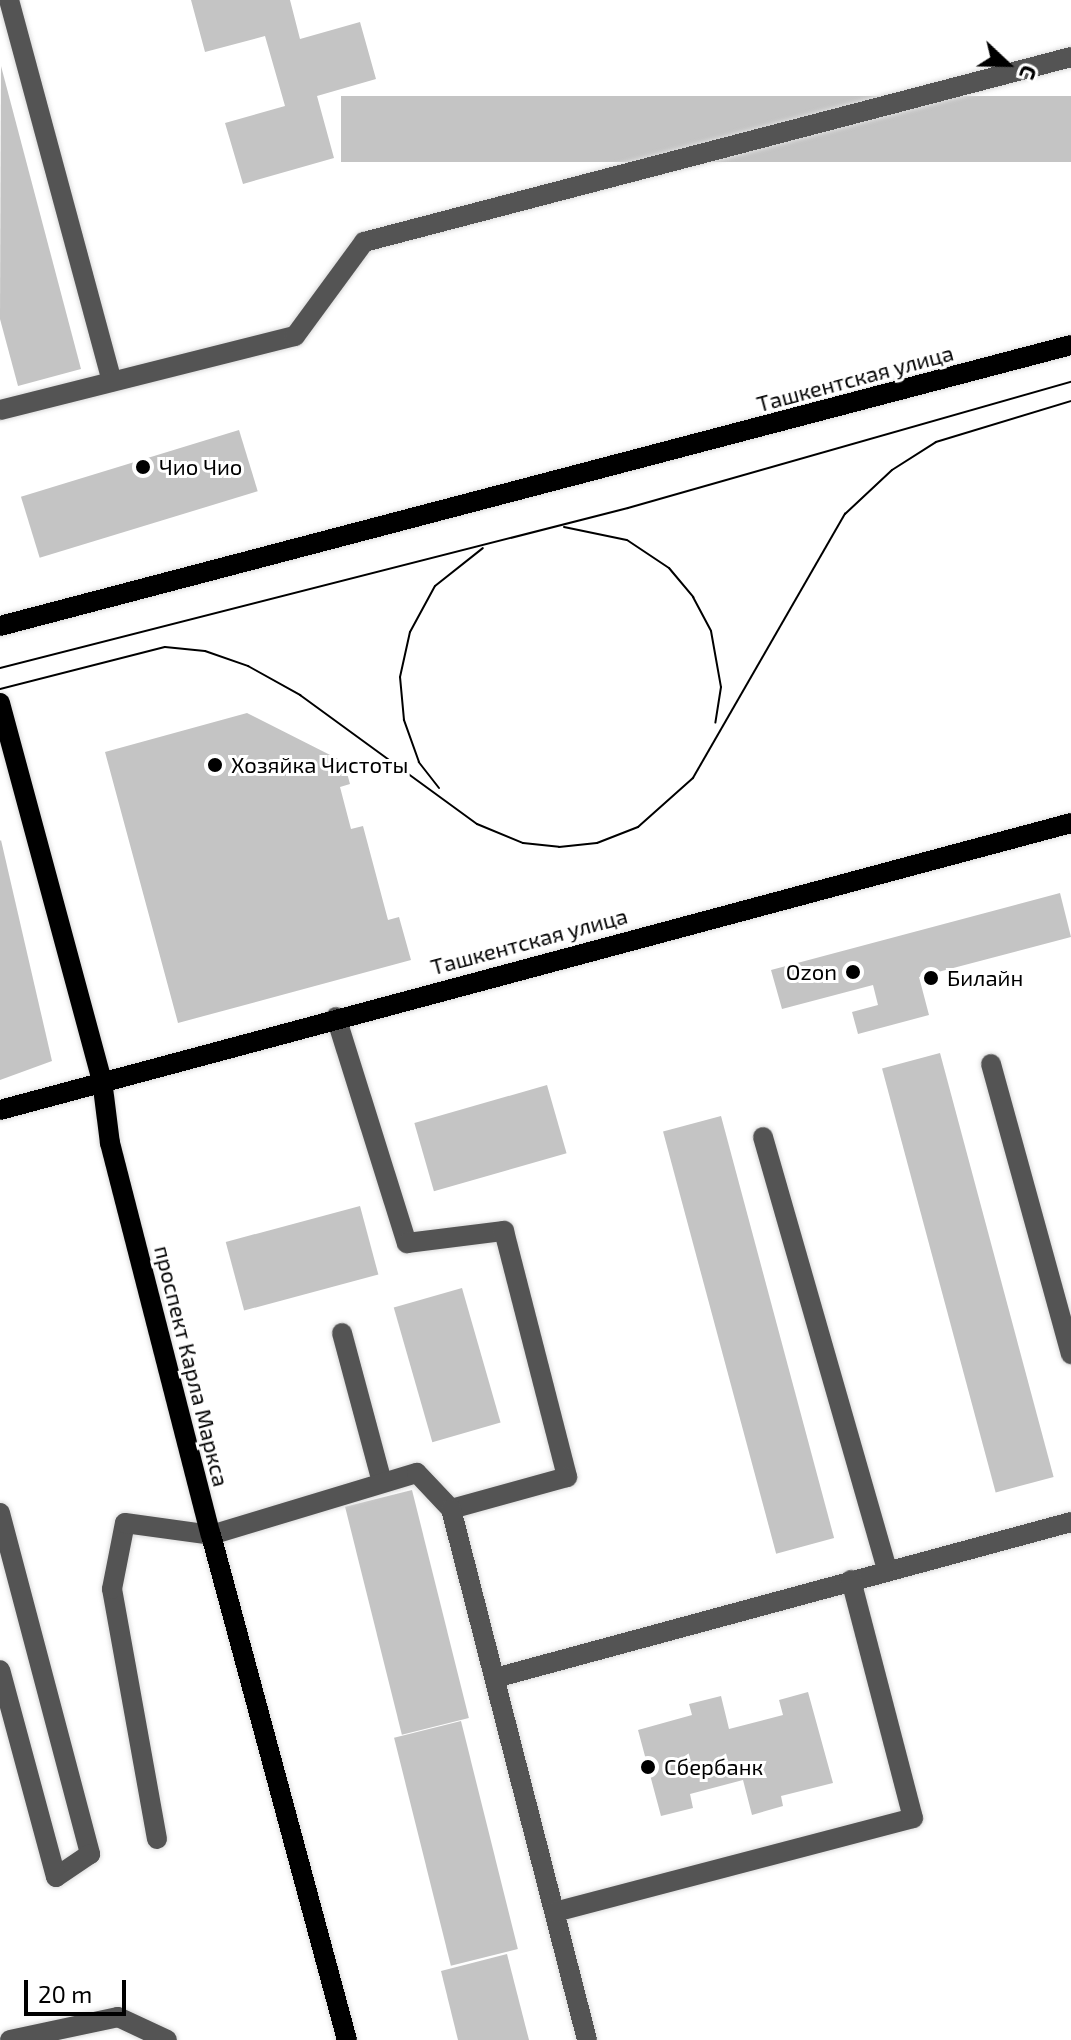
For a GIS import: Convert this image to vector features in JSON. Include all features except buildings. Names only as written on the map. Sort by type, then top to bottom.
[{"type":"main road","name":"Ташкентская улица","points":[[0,626],[1071,345]]},
{"type":"main road","name":"проспект Карла Маркса","points":[[0,703],[102,1080],[110,1143],[211,1535],[347,2040]]},
{"type":"main road","name":"Ташкентская улица","points":[[0,1110],[336,1017],[1071,823]]},
{"type":"lane","points":[[9,0],[112,381]]},
{"type":"lane","points":[[0,410],[295,336],[364,242],[1071,57]]},
{"type":"lane","points":[[336,1017],[407,1243],[504,1231],[567,1477],[451,1509]]},
{"type":"lane","points":[[991,1064],[1071,1354]]},
{"type":"lane","points":[[763,1137],[887,1570]]},
{"type":"lane","points":[[342,1333],[382,1482]]},
{"type":"lane","points":[[157,1839],[112,1589],[125,1523],[211,1535],[417,1473],[451,1509],[587,2040]]},
{"type":"lane","points":[[0,1513],[90,1854],[56,1877],[0,1670]]},
{"type":"lane","points":[[495,1678],[1071,1522]]},
{"type":"lane","points":[[555,1912],[913,1818],[851,1580]]},
{"type":"lane","points":[[10,2040],[77,2032],[118,2017],[167,2040]]},
{"type":"tram line","points":[[0,668],[628,508],[1071,382]]},
{"type":"tram line","points":[[0,689],[165,647],[205,651],[248,666],[300,695],[477,824],[523,843],[559,847],[597,843],[638,827],[693,778],[845,514],[892,470],[936,442],[1071,401]]},
{"type":"tram line","points":[[564,527],[627,540],[669,568],[693,597],[711,631],[721,687],[715,723]]},
{"type":"tram line","points":[[439,788],[419,762],[404,720],[400,677],[410,632],[435,586],[483,548]]},
{"type":"place","name":"Чио Чио","points":[[143,467]]},
{"type":"place","name":"Хозяйка Чистоты","points":[[215,765]]},
{"type":"place","name":"Ozon","points":[[853,972]]},
{"type":"place","name":"Билайн","points":[[931,978]]},
{"type":"place","name":"Сбербанк","points":[[648,1767]]}]
